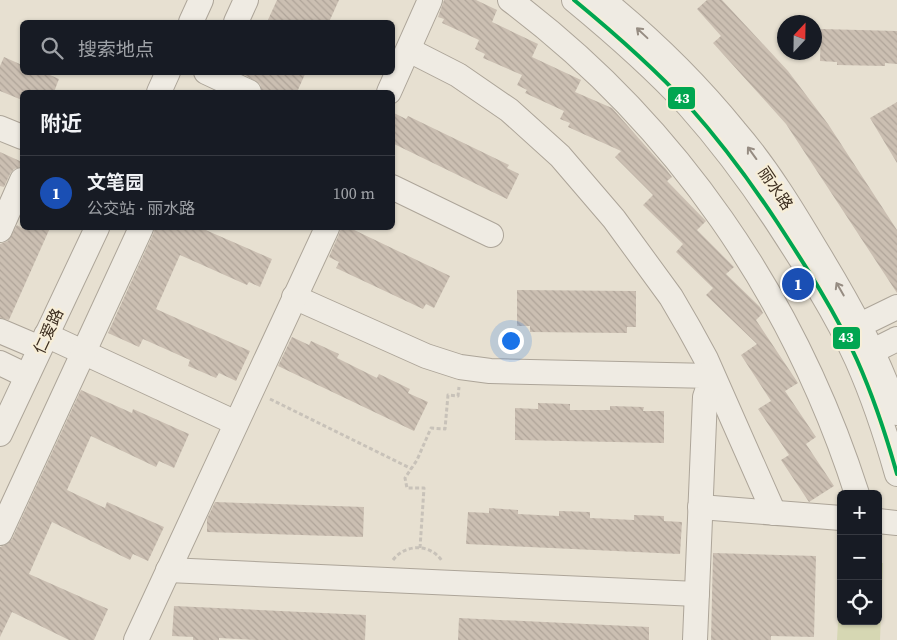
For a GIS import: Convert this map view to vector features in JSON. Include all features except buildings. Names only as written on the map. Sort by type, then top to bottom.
[{"type":"street","points":[[192,20],[201,0]]},
{"type":"street","points":[[237,20],[246,0]]},
{"type":"street","points":[[390,90],[430,0]]},
{"type":"street","points":[[510,0],[573,51],[635,111],[696,184],[725,225],[770,297],[802,356],[839,441],[856,490]]},
{"type":"street","name":"丽水路","points":[[574,0],[650,66],[687,104],[722,143],[756,190],[812,278],[856,359],[876,408],[897,474]]},
{"type":"street","name":"丽水路","points":[[604,0],[663,53],[701,91],[736,132],[804,229],[860,325],[874,351],[897,413]]},
{"type":"street","points":[[409,50],[434,62],[481,90],[509,110],[560,156],[614,219],[660,281],[689,328],[774,513]]},
{"type":"street","points":[[160,90],[167,75]]},
{"type":"street","points":[[208,78],[243,90]]},
{"type":"street","points":[[0,128],[20,136]]},
{"type":"street","points":[[0,230],[20,185]]},
{"type":"street","points":[[395,188],[491,235]]},
{"type":"street","name":"仁爱路","points":[[0,434],[96,230]]},
{"type":"street","points":[[0,533],[140,230]]},
{"type":"street","points":[[136,640],[326,230]]},
{"type":"street","points":[[294,297],[426,356],[460,367],[490,371],[712,376]]},
{"type":"street","points":[[860,325],[897,307]]},
{"type":"street","points":[[0,330],[83,352],[236,422]]},
{"type":"street","points":[[874,351],[897,339]]},
{"type":"street","points":[[0,363],[28,376]]},
{"type":"street","points":[[695,640],[704,397],[712,376]]},
{"type":"street","points":[[700,507],[837,518]]},
{"type":"street","points":[[882,521],[897,523]]},
{"type":"street","points":[[168,570],[697,594]]},
{"type":"path","points":[[420,548],[424,488],[407,488],[406,478],[431,428],[445,429],[448,396],[458,396],[460,367]]},
{"type":"path","points":[[251,390],[412,469]]},
{"type":"green space","points":[[838,625],[881,625],[880,640],[837,640]]},
{"type":"transit line","name":"43","points":[[574,0],[633,51],[688,105],[724,147],[767,207],[820,290],[849,342],[874,402],[897,474]]},
{"type":"place","name":"文笔园","points":[[798,284]]}]
